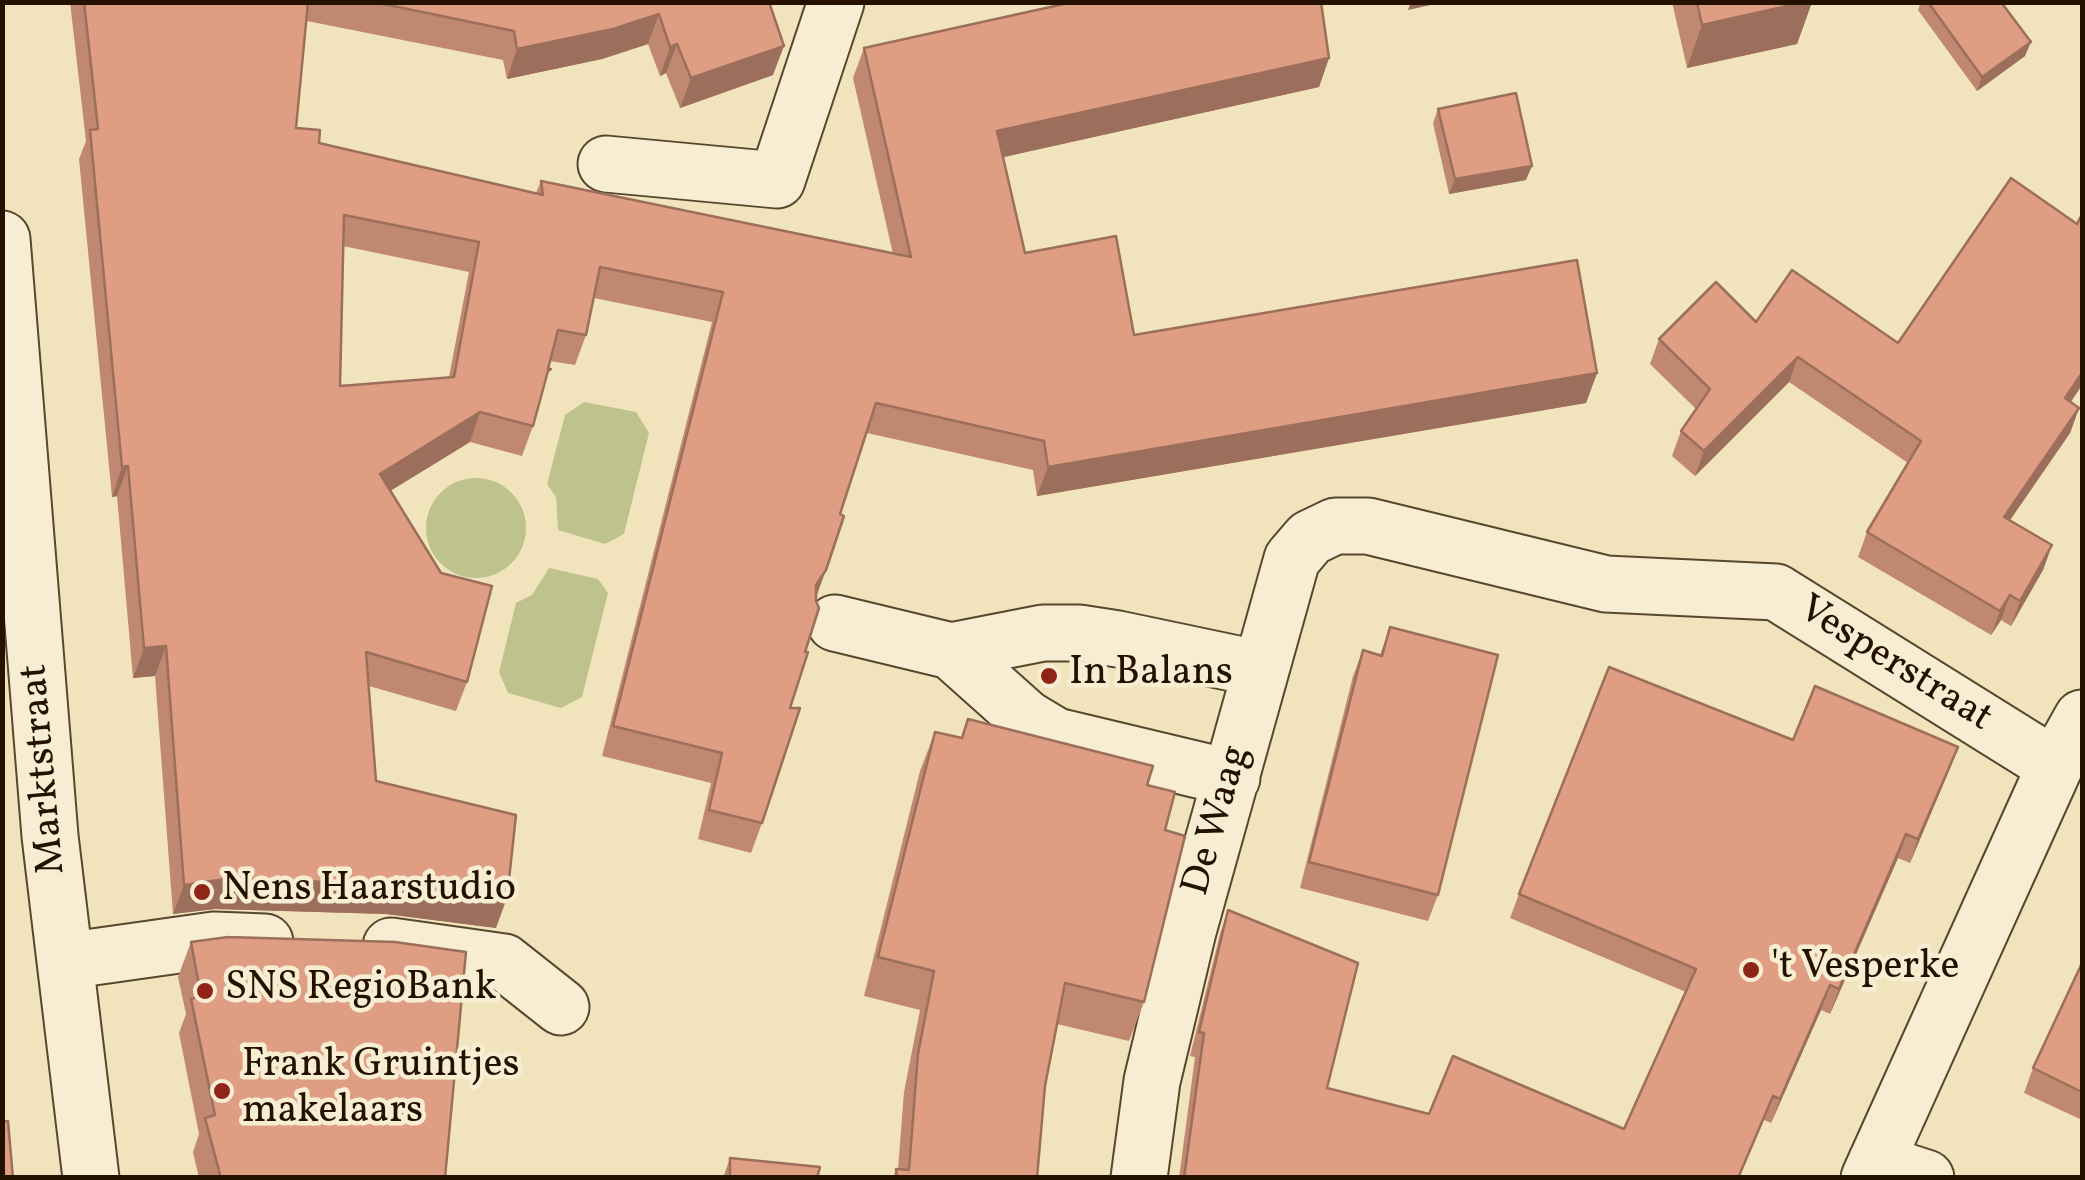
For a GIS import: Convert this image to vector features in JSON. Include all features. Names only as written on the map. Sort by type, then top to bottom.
[{"type":"street","points":[[606,164],[778,180],[836,2]]},
{"type":"street","name":"Marktstraat","points":[[2,240],[50,836],[91,1178]]},
{"type":"street","name":"De Waag","points":[[1139,1178],[1152,1081],[1188,931],[1292,560],[1310,538],[1335,526],[1368,526],[1606,584]]},
{"type":"street","name":"Vesperstraat","points":[[1606,584],[1776,592],[2054,766]]},
{"type":"street","points":[[836,623],[951,651],[1043,633],[1079,632],[1260,670]]},
{"type":"street","points":[[951,651],[1026,718],[1056,736],[1232,778]]},
{"type":"street","points":[[1890,1172],[2054,766],[2082,718]]},
{"type":"street","points":[[65,962],[214,940],[385,945],[504,962],[562,1008]]},
{"type":"green space","points":[[584,402],[636,412],[649,433],[624,534],[605,544],[558,530],[556,497],[547,484],[565,415]]},
{"type":"green space","points":[[476,478],[504,486],[518,500],[526,528],[518,556],[504,570],[476,578],[448,570],[434,556],[426,528],[434,500],[448,486]]},
{"type":"green space","points":[[549,568],[598,579],[608,593],[582,697],[561,708],[508,693],[499,672],[516,603],[532,595]]},
{"type":"building","points":[[84,2],[308,2],[296,128],[320,130],[319,143],[543,195],[541,181],[911,257],[864,48],[1073,2],[1321,2],[1329,58],[997,131],[1025,253],[1116,236],[1134,335],[1577,260],[1597,373],[1048,467],[1044,441],[876,403],[840,514],[844,516],[826,570],[816,585],[819,608],[790,708],[800,708],[762,823],[709,810],[722,753],[613,726],[723,292],[600,267],[586,335],[558,330],[551,369],[533,426],[480,412],[380,474],[441,573],[492,586],[467,682],[366,652],[376,781],[516,815],[507,898],[397,884],[225,879],[184,885],[166,646],[144,648],[128,466],[122,467],[90,130],[98,129]],"holes":[[[344,215],[479,242],[454,377],[340,386]]]},
{"type":"building","points":[[374,2],[769,2],[784,46],[691,78],[677,44],[670,47],[659,14],[613,29],[517,49],[514,31]]},
{"type":"building","points":[[1697,2],[1805,2],[1702,25]]},
{"type":"building","points":[[1928,2],[2001,2],[2031,42],[1982,77]]},
{"type":"building","points":[[1516,93],[1532,166],[1455,179],[1438,109]]},
{"type":"building","points":[[2011,178],[2077,224],[2082,214],[2082,373],[2065,398],[2079,408],[2004,517],[2052,545],[2020,601],[2010,595],[2000,611],[1867,532],[1921,441],[1798,357],[1704,451],[1681,431],[1710,389],[1659,339],[1716,282],[1756,322],[1792,270],[1898,343]]},
{"type":"building","points":[[1390,627],[1498,655],[1438,895],[1309,862],[1363,650],[1382,656]]},
{"type":"building","points":[[1609,667],[1793,740],[1815,686],[1958,747],[1918,839],[1906,834],[1839,989],[1830,985],[1780,1099],[1773,1096],[1738,1178],[1184,1178],[1204,1033],[1199,1032],[1228,910],[1358,963],[1327,1088],[1429,1114],[1453,1056],[1624,1129],[1696,969],[1519,894]]},
{"type":"building","points":[[968,719],[1153,766],[1147,785],[1175,792],[1165,830],[1185,836],[1144,1002],[1065,983],[1045,1086],[1037,1178],[897,1178],[896,1169],[909,1170],[918,1054],[934,971],[878,957],[935,732],[962,738]]},
{"type":"building","points":[[228,937],[395,942],[466,952],[445,1178],[221,1178],[205,1118],[215,1115],[191,999],[201,996],[191,942]]},
{"type":"building","points":[[2082,963],[2082,1092],[2033,1068]]},
{"type":"building","points":[[8,1121],[13,1178],[2,1178],[2,1122]]},
{"type":"building","points":[[730,1158],[820,1167],[817,1178],[730,1178]]},
{"type":"place","name":"In Balans","points":[[1049,676]]},
{"type":"place","name":"Nens Haarstudio","points":[[202,892]]},
{"type":"place","name":"'t Vesperke","points":[[1751,970]]},
{"type":"place","name":"SNS RegioBank","points":[[205,991]]},
{"type":"place","name":"Frank Gruintjes makelaars","points":[[222,1091]]}]
